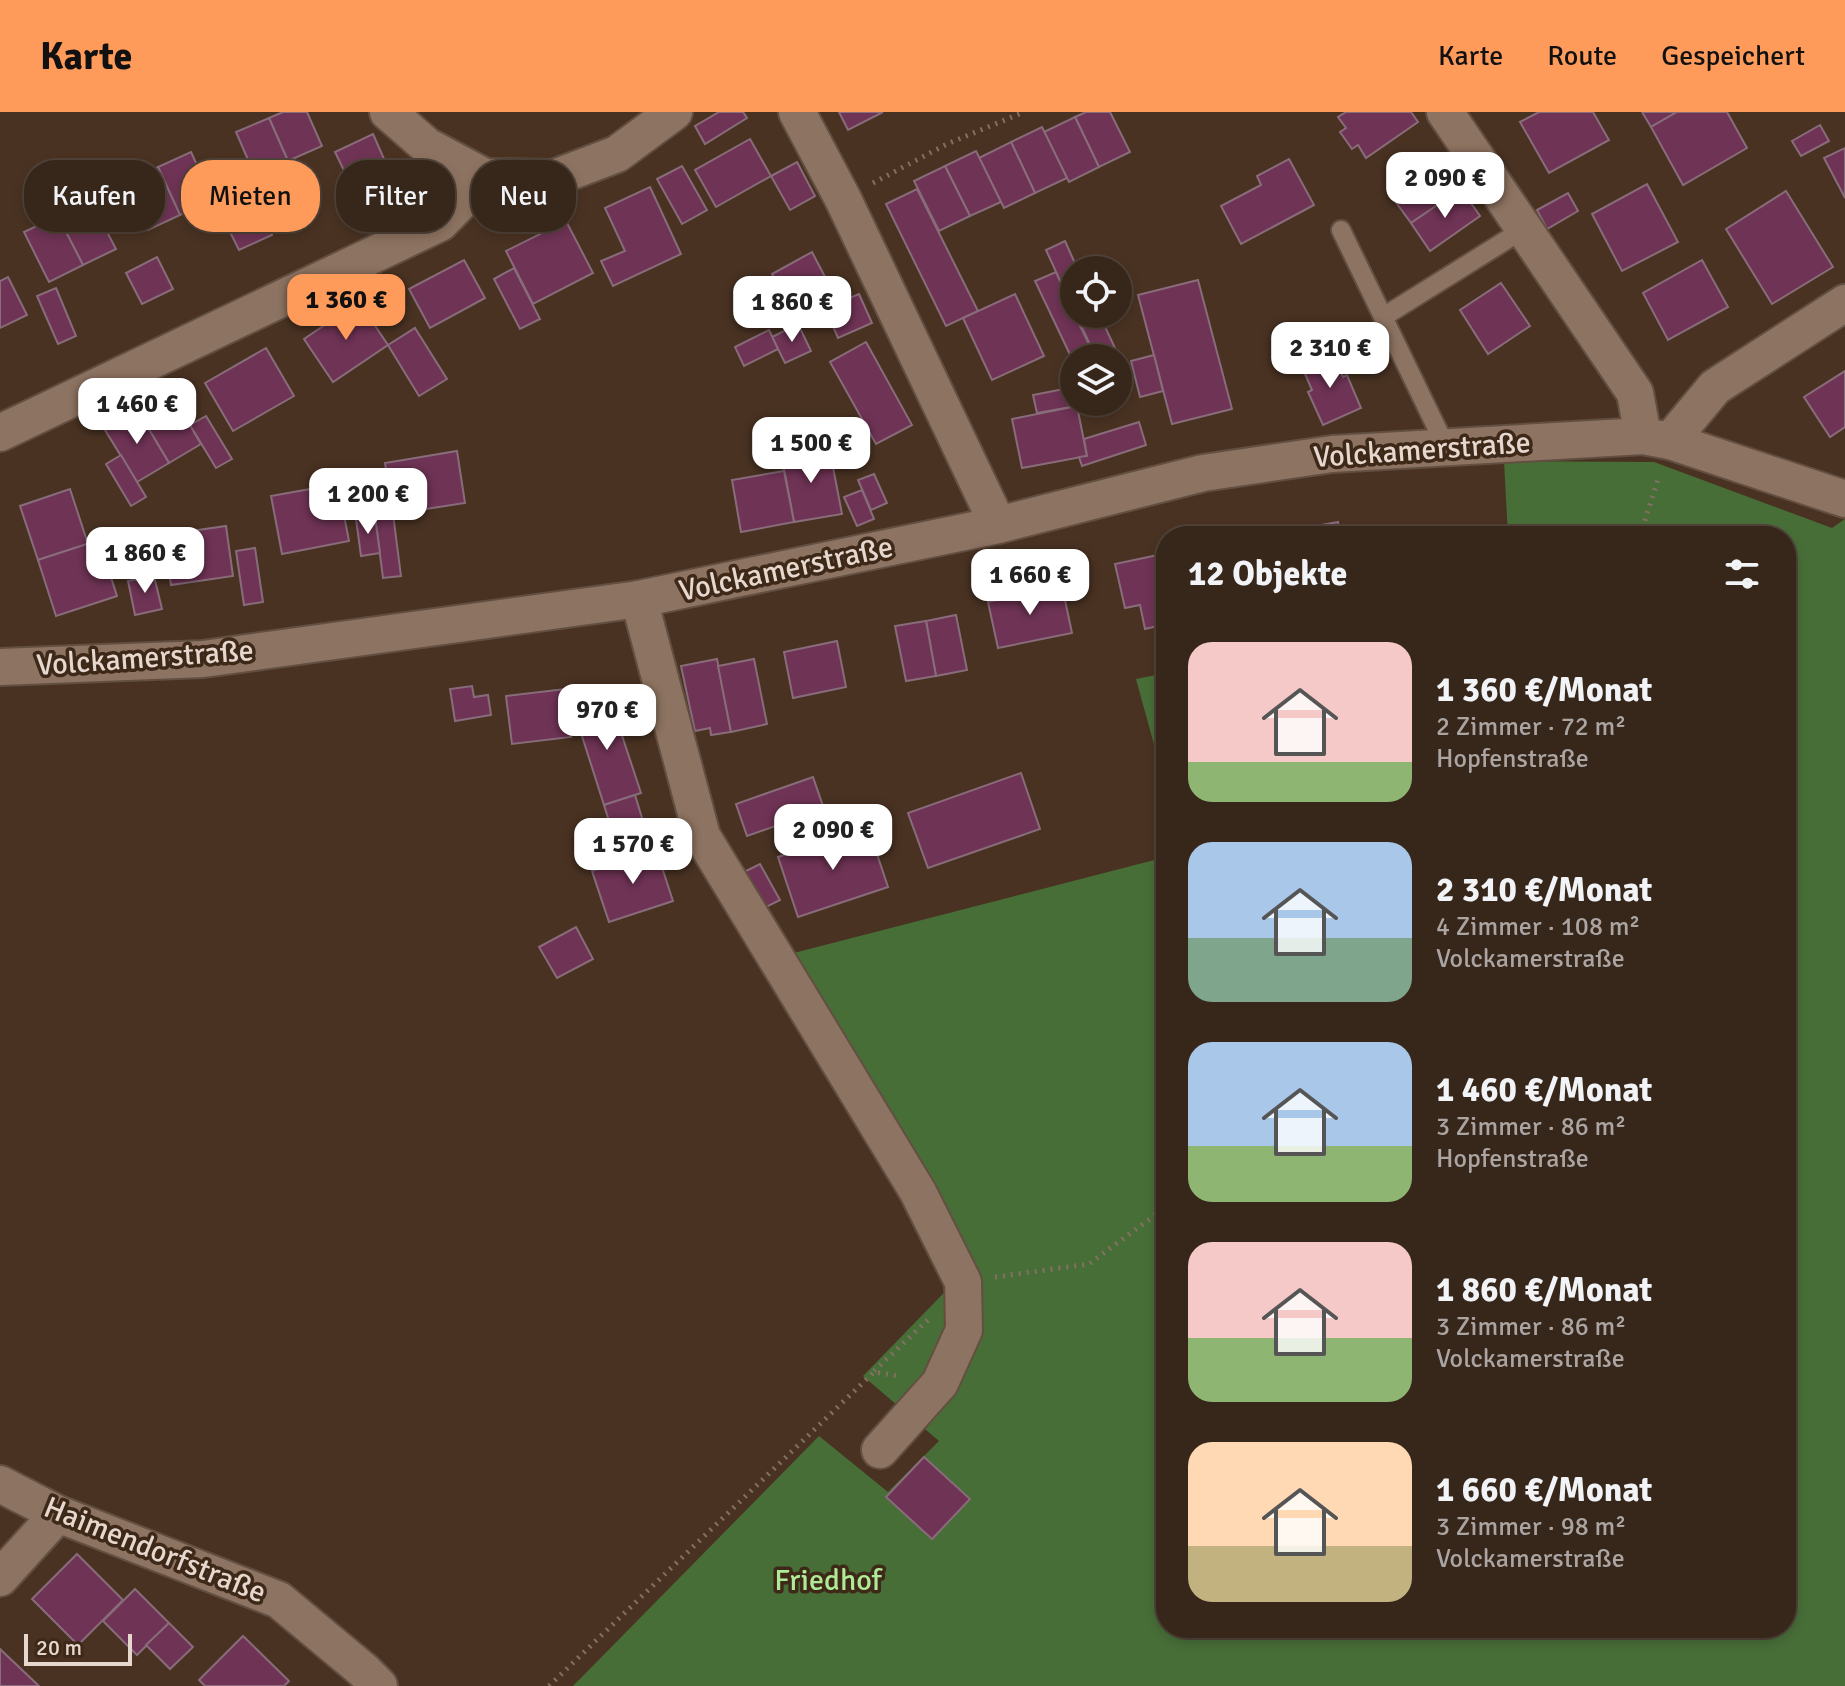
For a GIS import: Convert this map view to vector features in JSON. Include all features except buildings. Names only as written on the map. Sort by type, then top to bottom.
[{"type":"street","points":[[388,112],[427,146],[471,170]]},
{"type":"street","points":[[576,170],[617,154],[674,112]]},
{"type":"street","points":[[797,112],[843,199],[998,525]]},
{"type":"street","points":[[1445,112],[1635,393],[1656,438],[1715,387],[1845,303]]},
{"type":"street","points":[[0,433],[440,223],[471,191]]},
{"type":"street","name":"Volckamerstraße","points":[[0,667],[203,659],[639,599],[998,525],[1203,473],[1332,454],[1656,438],[1845,499]]},
{"type":"street","points":[[639,599],[702,836],[918,1192],[963,1284],[964,1330],[940,1383],[880,1450]]},
{"type":"street","name":"Haimendorfstraße","points":[[0,1484],[58,1514],[279,1600],[363,1681]]},
{"type":"street","points":[[0,1578],[58,1514]]},
{"type":"lane","points":[[1383,317],[1524,229]]},
{"type":"lane","points":[[1341,230],[1446,447]]},
{"type":"path","points":[[843,199],[947,144],[1024,112]]},
{"type":"path","points":[[1642,526],[1656,438]]},
{"type":"path","points":[[549,1686],[963,1284],[1089,1264],[1156,1214]]},
{"type":"path","points":[[874,1372],[940,1383]]},
{"type":"green space","name":"Friedhof","points":[[1504,461],[1654,462],[1832,528],[1845,519],[1845,1686],[573,1686],[819,1436],[888,1492],[939,1441],[863,1376],[971,1265],[786,955],[1156,860],[1156,1638],[1796,1638],[1796,526],[1507,526]]},
{"type":"green space","points":[[1156,675],[1156,752],[1136,679]]}]
